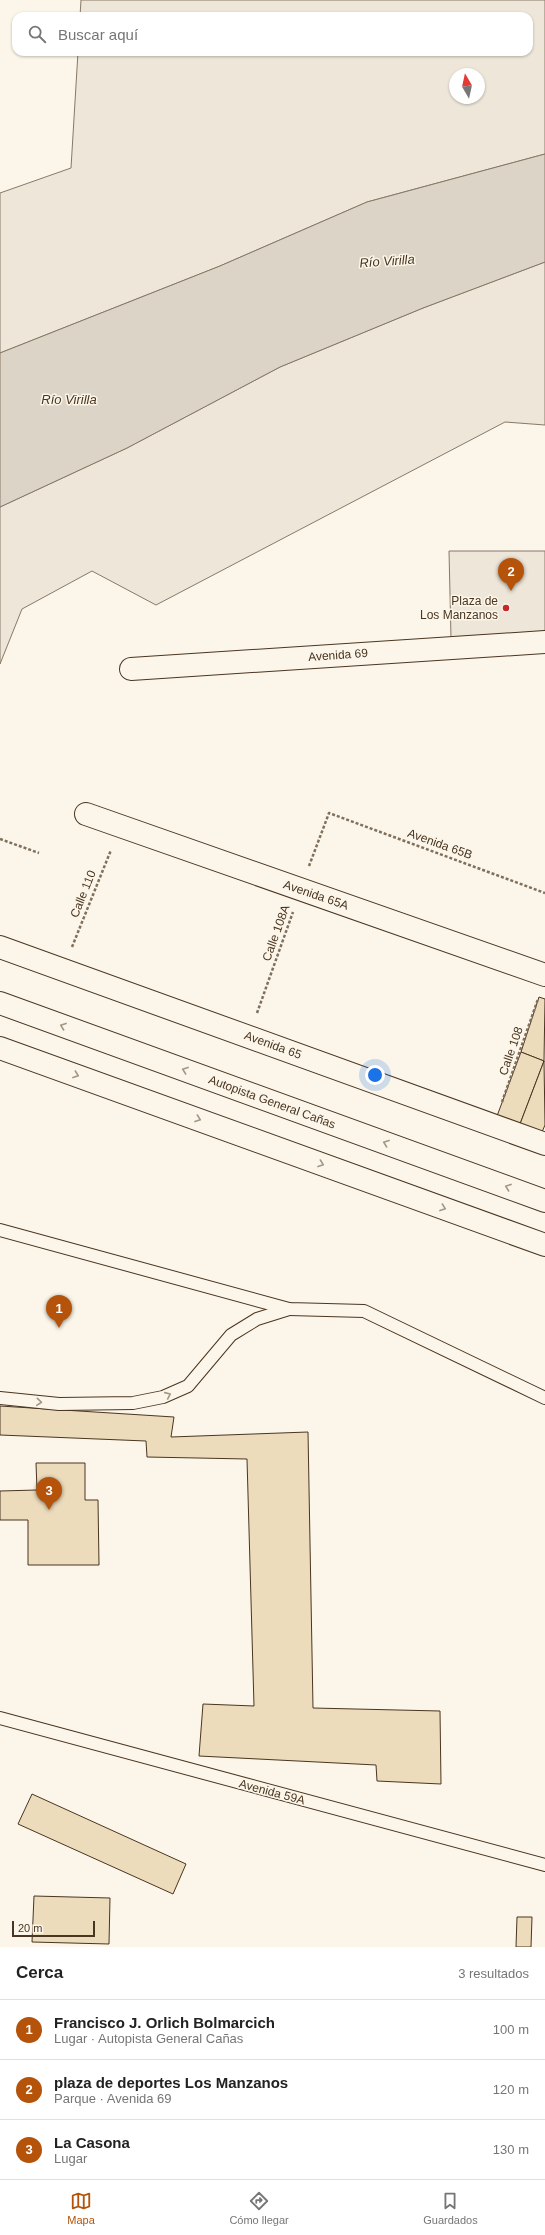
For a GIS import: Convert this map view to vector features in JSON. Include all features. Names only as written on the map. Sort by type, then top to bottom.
[{"type":"main road","name":"Avenida 69","points":[[131,669],[545,642]]},
{"type":"main road","name":"Avenida 65A","points":[[86,814],[545,975]]},
{"type":"main road","name":"Avenida 65","points":[[0,947],[545,1144]]},
{"type":"main road","name":"Autopista General Cañas","points":[[0,1003],[545,1201]]},
{"type":"main road","points":[[0,1048],[545,1244]]},
{"type":"lane","points":[[0,1230],[289,1309],[364,1311],[545,1398]]},
{"type":"lane","points":[[0,1398],[59,1404],[118,1404],[133,1403],[163,1397],[188,1386],[231,1334],[257,1319],[289,1309]]},
{"type":"lane","name":"Avenida 59A","points":[[0,1718],[545,1865]]},
{"type":"path","name":"Calle 108A","points":[[248,1036],[329,813]]},
{"type":"path","name":"Avenida 65B","points":[[329,813],[545,893]]},
{"type":"path","name":"Calle 110","points":[[63,970],[121,826]]},
{"type":"path","points":[[0,839],[39,854]]},
{"type":"path","name":"Calle 108","points":[[494,1125],[539,997]]},
{"type":"shaded area","points":[[81,0],[545,0],[545,154],[367,202],[220,266],[0,353],[0,193],[71,168],[78,56],[533,56],[533,12],[80,12]]},
{"type":"shaded area","points":[[545,262],[545,425],[505,422],[156,605],[92,571],[22,609],[0,664],[0,507],[127,448],[280,367],[423,308]]},
{"type":"shaded area","points":[[449,551],[545,551],[545,632],[451,638]]},
{"type":"water","name":"Río Virilla","points":[[545,154],[545,262],[423,308],[280,367],[127,448],[0,507],[0,353],[220,266],[367,202]]},
{"type":"building","points":[[539,997],[545,999],[544,1061],[521,1052]]},
{"type":"building","points":[[521,1052],[544,1061],[520,1124],[497,1116]]},
{"type":"building","points":[[544,1061],[545,1125],[542,1132],[520,1124]]},
{"type":"building","points":[[0,1406],[174,1417],[171,1437],[308,1432],[313,1708],[440,1711],[441,1784],[377,1781],[376,1765],[199,1756],[203,1704],[254,1706],[247,1459],[147,1457],[146,1441],[0,1435]]},
{"type":"building","points":[[36,1463],[85,1463],[85,1500],[98,1500],[99,1565],[28,1565],[28,1520],[0,1520],[0,1491],[37,1490]]},
{"type":"building","points":[[32,1794],[186,1864],[173,1894],[18,1824]]},
{"type":"building","points":[[34,1896],[110,1898],[109,1944],[32,1942]]},
{"type":"building","points":[[517,1917],[532,1917],[531,1947],[516,1947]]},
{"type":"place","name":"plaza de deportes Los Manzanos","points":[[511,591]]},
{"type":"place","name":"Plaza de Los Manzanos","points":[[506,608]]},
{"type":"place","name":"Francisco J. Orlich Bolmarcich","points":[[59,1328]]},
{"type":"place","name":"La Casona","points":[[49,1510]]}]
